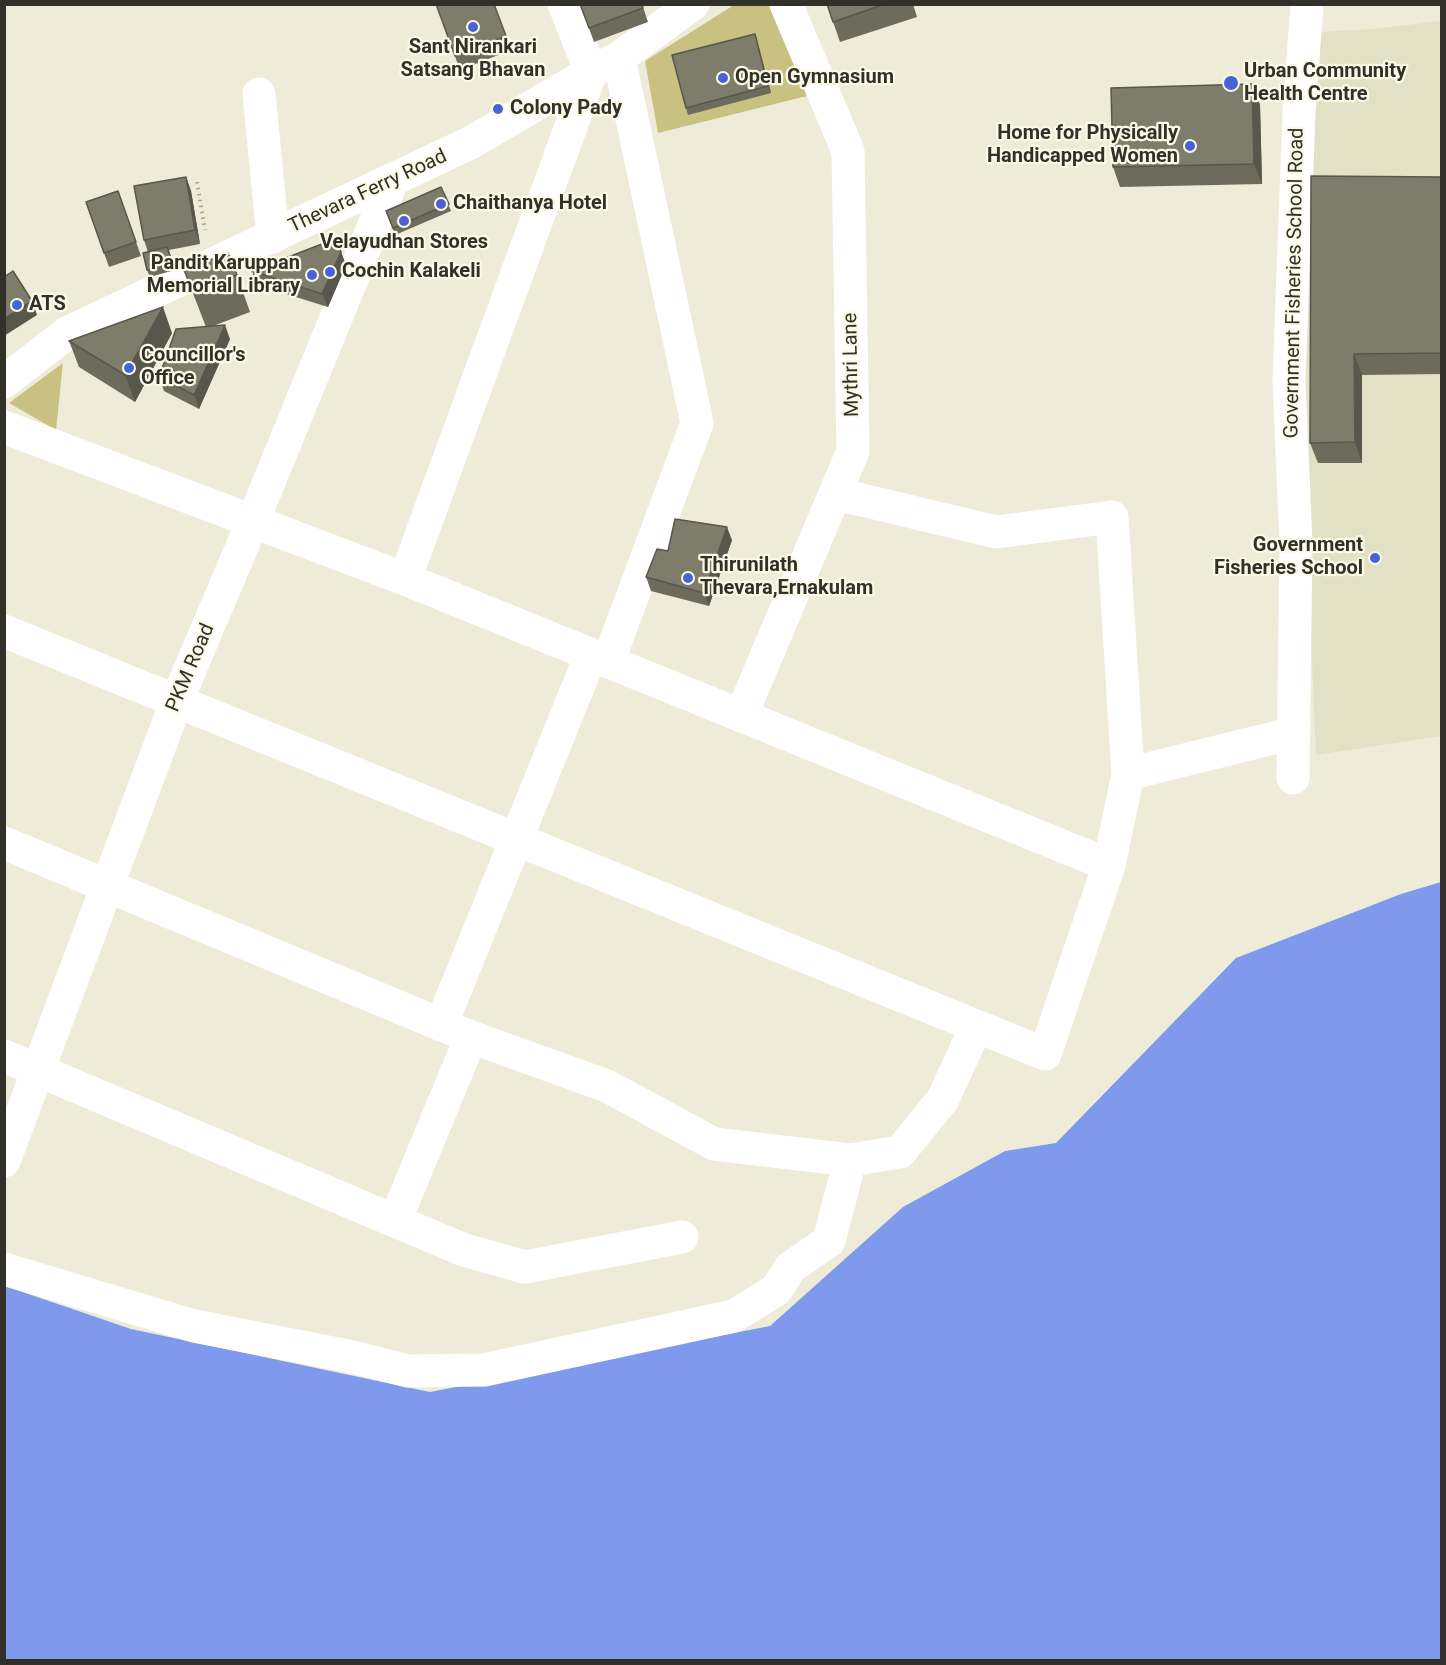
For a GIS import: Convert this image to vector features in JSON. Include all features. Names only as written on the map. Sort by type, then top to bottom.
[{"type":"street","points":[[395,1221],[517,839],[600,658],[698,423],[605,65],[564,4]]},
{"type":"street","name":"Thevara Ferry Road","points":[[4,382],[67,333],[472,142],[605,65],[693,4]]},
{"type":"street","name":"Mythri Lane","points":[[741,716],[837,494],[853,451],[848,151],[786,4]]},
{"type":"street","name":"Government Fisheries School Road","points":[[1293,778],[1296,543],[1289,381],[1299,113],[1307,4]]},
{"type":"street","points":[[405,579],[605,65]]},
{"type":"street","points":[[259,94],[273,237]]},
{"type":"street","name":"PKM Road","points":[[4,1161],[177,700],[254,521],[392,181]]},
{"type":"street","points":[[4,427],[405,579],[1109,865]]},
{"type":"street","points":[[4,631],[1045,1054],[1109,865],[1128,774],[1112,517],[996,532],[837,494]]},
{"type":"street","points":[[1128,774],[1294,733]]},
{"type":"street","points":[[4,843],[456,1031],[607,1086],[714,1144],[850,1160],[900,1152],[943,1099],[976,1027]]},
{"type":"street","points":[[4,1056],[464,1250],[525,1267],[682,1237]]},
{"type":"street","points":[[4,1269],[194,1326],[353,1357],[408,1371],[484,1370],[734,1316],[776,1290],[791,1267],[829,1241],[850,1160]]},
{"type":"path","points":[[197,182],[210,266]]},
{"type":"shaded area","points":[[734,5],[771,5],[807,96],[658,133],[645,61]]},
{"type":"shaded area","name":"Government Fisheries School","points":[[1441,21],[1441,736],[1316,755],[1300,379],[1320,32],[1373,29]]},
{"type":"shaded area","points":[[63,363],[56,430],[9,403]]},
{"type":"water","points":[[1441,882],[1441,1660],[5,1660],[5,1286],[131,1329],[430,1392],[770,1326],[903,1207],[1005,1151],[1056,1143],[1236,958],[1401,894]]},
{"type":"building","name":"Sant Nirankari Satsang Bhavan","points":[[436,4],[494,4],[506,36],[455,56]]},
{"type":"building","points":[[580,4],[642,4],[643,8],[589,28]]},
{"type":"building","points":[[827,4],[885,4],[833,22]]},
{"type":"building","name":"Open Gymnasium","points":[[755,34],[768,86],[686,108],[672,55]]},
{"type":"building","name":"Home for Physically Handicapped Women","points":[[1252,84],[1254,164],[1113,167],[1111,88]]},
{"type":"building","points":[[1311,176],[1442,177],[1442,353],[1354,354],[1355,442],[1310,443]]},
{"type":"building","points":[[186,177],[195,230],[144,240],[134,186]]},
{"type":"building","points":[[441,187],[449,204],[393,228],[386,211]]},
{"type":"building","points":[[118,191],[136,242],[104,253],[86,202]]},
{"type":"building","points":[[335,239],[341,252],[322,294],[252,271]]},
{"type":"building","points":[[167,247],[172,263],[147,270],[143,253]]},
{"type":"building","points":[[228,253],[237,275],[193,292],[184,270]]},
{"type":"building","points":[[13,271],[32,301],[4,319],[4,277]]},
{"type":"building","points":[[163,307],[125,375],[69,341]]},
{"type":"building","points":[[225,325],[194,395],[159,377],[176,329]]},
{"type":"building","name":"Thirunilath Thevara,Ernakulam","points":[[675,519],[727,527],[704,593],[646,577],[657,549],[668,551]]},
{"type":"place","name":"Sant Nirankari Satsang Bhavan","points":[[473,27]]},
{"type":"place","name":"Open Gymnasium","points":[[723,78]]},
{"type":"place","name":"Urban Community Health Centre","points":[[1231,83]]},
{"type":"place","name":"Colony Pady","points":[[498,109]]},
{"type":"place","name":"Home for Physically Handicapped Women","points":[[1190,146]]},
{"type":"place","name":"Chaithanya Hotel","points":[[441,204]]},
{"type":"place","name":"Velayudhan Stores","points":[[404,221]]},
{"type":"place","name":"Cochin Kalakeli","points":[[330,272]]},
{"type":"place","name":"Pandit Karuppan Memorial Library","points":[[312,275]]},
{"type":"place","name":"ATS","points":[[17,305]]},
{"type":"place","name":"Councillor's Office","points":[[129,368]]},
{"type":"place","name":"Government Fisheries School","points":[[1375,558]]},
{"type":"place","name":"Thirunilath Thevara,Ernakulam","points":[[688,578]]}]
